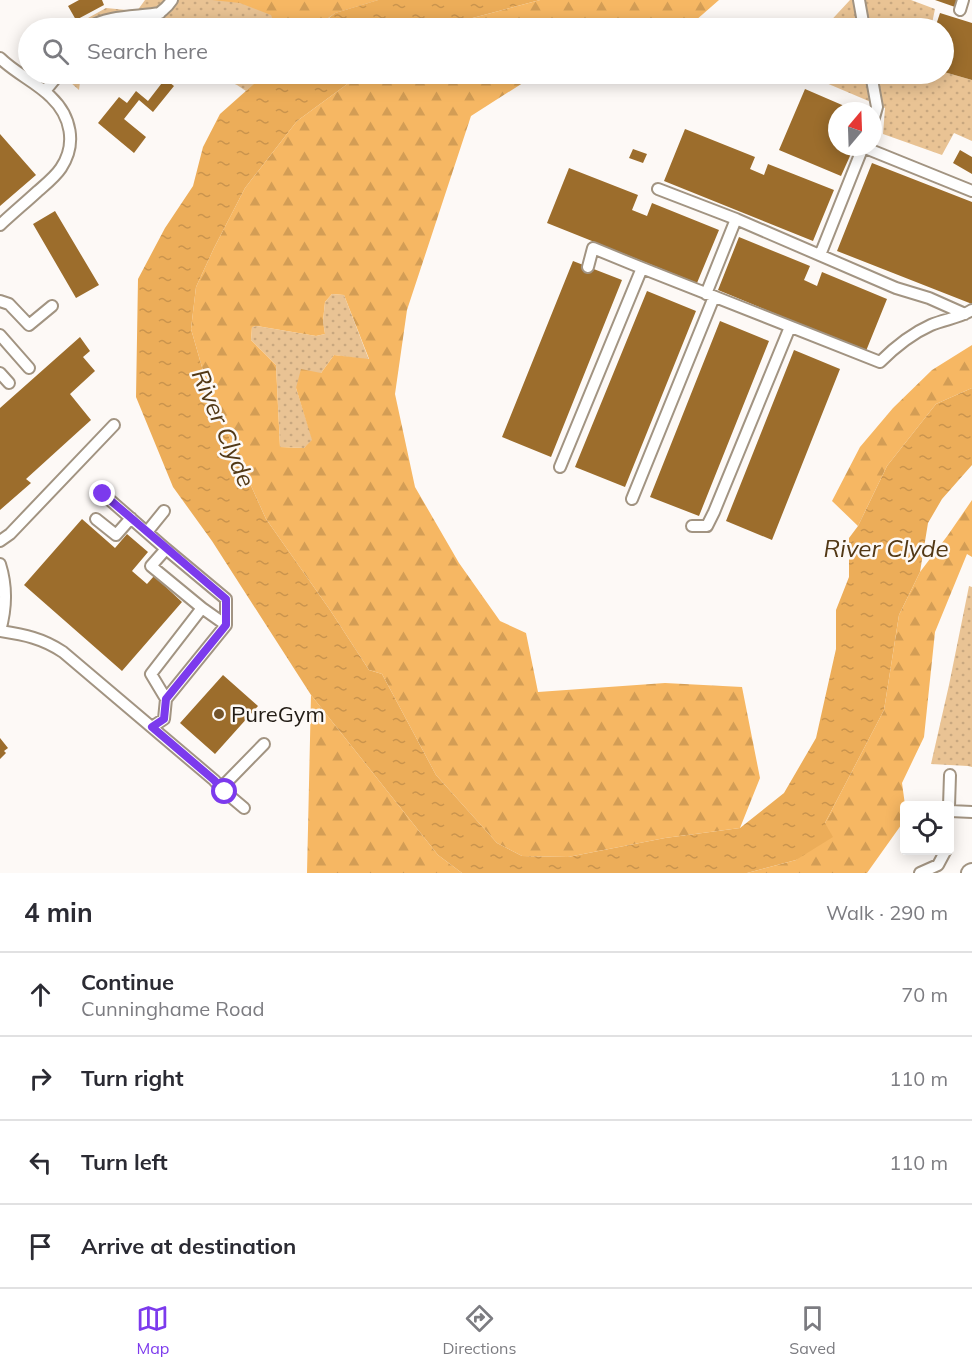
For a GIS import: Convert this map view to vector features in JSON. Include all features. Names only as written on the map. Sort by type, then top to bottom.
[{"type":"street","points":[[151,18],[166,8],[172,0]]},
{"type":"street","points":[[859,0],[862,18]]},
{"type":"street","points":[[123,18],[160,13]]},
{"type":"street","points":[[0,58],[18,72]]},
{"type":"street","points":[[0,225],[56,175],[66,160],[70,146],[70,133],[64,112],[55,100],[35,84]]},
{"type":"street","points":[[45,91],[51,84]]},
{"type":"street","points":[[873,84],[876,102]]},
{"type":"street","points":[[882,155],[972,191]]},
{"type":"street","points":[[820,255],[859,156]]},
{"type":"street","points":[[658,189],[736,219],[896,288],[968,312]]},
{"type":"street","points":[[632,499],[710,296],[736,219]]},
{"type":"street","points":[[588,267],[593,248],[880,362],[930,325],[968,312]]},
{"type":"street","points":[[560,467],[642,268]]},
{"type":"street","points":[[0,301],[9,304],[29,325],[52,306]]},
{"type":"street","points":[[692,526],[707,526],[711,519],[790,327]]},
{"type":"street","points":[[0,335],[29,368]]},
{"type":"street","points":[[0,373],[9,383]]},
{"type":"street","points":[[0,541],[10,534],[114,425]]},
{"type":"street","points":[[103,494],[226,599],[226,625],[166,699],[164,719],[152,727]]},
{"type":"street","points":[[147,532],[164,511]]},
{"type":"street","points":[[96,519],[116,535],[131,518]]},
{"type":"street","points":[[166,549],[151,566],[226,625]]},
{"type":"street","points":[[0,565],[5,599],[4,618],[0,631],[27,635],[42,640],[63,652],[244,808]]},
{"type":"street","points":[[166,699],[150,674],[202,608]]},
{"type":"street","points":[[222,787],[264,744]]},
{"type":"street","points":[[949,801],[950,776]]},
{"type":"street","points":[[954,811],[972,812]]},
{"type":"street","points":[[920,873],[938,865],[943,855]]},
{"type":"shaded area","points":[[145,0],[378,0],[335,13],[329,18],[88,18],[106,8],[137,11]]},
{"type":"shaded area","points":[[850,0],[911,0],[935,9],[933,18],[833,18]]},
{"type":"shaded area","points":[[954,75],[972,80],[972,141],[954,133],[942,155],[883,134],[885,108],[882,107],[882,102],[871,102],[829,84],[954,84]]},
{"type":"shaded area","points":[[235,84],[254,84],[246,91]]},
{"type":"shaded area","points":[[332,294],[344,295],[369,360],[334,355],[321,373],[296,388],[313,441],[304,448],[280,447],[276,365],[251,340],[252,327],[316,336],[325,334],[323,321],[325,302]]},
{"type":"shaded area","points":[[969,586],[972,587],[972,767],[931,764],[949,685]]},
{"type":"green space","points":[[212,0],[378,0],[335,13],[328,18],[272,18],[271,15],[240,3]]},
{"type":"green space","points":[[540,0],[719,0],[698,18],[472,18]]},
{"type":"green space","points":[[347,84],[521,84],[471,116],[407,310],[395,394],[415,487],[459,563],[500,621],[526,633],[538,692],[665,683],[742,687],[760,778],[740,828],[665,838],[568,857],[522,856],[497,843],[436,775],[382,674],[369,670],[266,519],[210,395],[191,329],[196,287],[245,188],[297,121]],"holes":[[[332,294],[344,295],[369,359],[334,355],[321,373],[301,369],[296,388],[312,440],[304,448],[280,447],[276,365],[251,340],[252,327],[316,336],[325,334],[323,321],[325,302]]]},
{"type":"green space","points":[[972,345],[972,388],[936,404],[887,466],[858,526],[832,501],[860,447],[893,408],[932,370]]},
{"type":"green space","points":[[972,500],[972,557],[967,554],[935,632],[924,737],[902,783],[904,801],[900,801],[900,827],[867,873],[747,873],[796,860],[825,823],[884,710],[899,615],[920,572]]},
{"type":"green space","points":[[311,695],[438,855],[462,873],[307,873]]},
{"type":"water","points":[[378,0],[540,0],[472,18],[329,18],[335,13]]},
{"type":"water","name":"River Clyde","points":[[254,84],[347,84],[297,121],[245,188],[196,287],[191,329],[210,395],[266,519],[369,670],[382,674],[436,775],[497,843],[522,856],[568,857],[665,838],[740,828],[784,793],[816,738],[836,649],[836,610],[849,577],[849,538],[858,526],[887,466],[936,404],[972,388],[972,465],[942,499],[928,523],[920,572],[899,615],[884,710],[825,823],[833,837],[796,860],[747,873],[462,873],[438,855],[311,695],[212,541],[173,487],[136,397],[138,279],[165,228],[193,186],[203,147],[220,114]]},
{"type":"building","points":[[79,0],[102,0],[104,5],[80,18],[75,18],[68,6]]},
{"type":"building","points":[[935,0],[958,0],[955,7]]},
{"type":"building","points":[[940,13],[972,23],[972,80],[954,75],[954,18],[938,18]]},
{"type":"building","points":[[161,84],[174,86],[153,112],[139,100],[124,119],[146,137],[134,153],[98,123],[119,97],[127,103],[136,91],[148,101]]},
{"type":"building","points":[[805,89],[835,102],[828,102],[828,156],[850,156],[841,176],[779,150]]},
{"type":"building","points":[[685,129],[755,157],[750,169],[764,175],[768,164],[834,190],[813,241],[664,181]]},
{"type":"building","points":[[0,134],[36,175],[0,206]]},
{"type":"building","points":[[633,149],[647,154],[643,163],[629,158]]},
{"type":"building","points":[[960,150],[972,157],[972,174],[953,163]]},
{"type":"building","points":[[872,163],[972,202],[972,304],[837,251]]},
{"type":"building","points":[[569,168],[638,195],[632,210],[647,216],[652,203],[719,230],[697,283],[547,223]]},
{"type":"building","points":[[55,211],[99,285],[76,298],[33,224]]},
{"type":"building","points":[[739,237],[810,266],[804,280],[817,286],[822,272],[887,299],[866,351],[718,290]]},
{"type":"building","points":[[573,261],[622,280],[551,457],[502,437]]},
{"type":"building","points":[[647,291],[696,311],[625,487],[575,467]]},
{"type":"building","points":[[720,321],[769,341],[699,516],[650,497]]},
{"type":"building","points":[[80,337],[90,351],[83,357],[95,371],[70,394],[91,420],[26,479],[31,483],[0,510],[0,408]]},
{"type":"building","points":[[794,350],[840,369],[772,540],[726,521]]},
{"type":"building","points":[[82,519],[115,548],[127,534],[148,552],[132,571],[147,584],[154,576],[182,602],[122,671],[24,585]]},
{"type":"building","name":"PureGym","points":[[223,675],[258,706],[215,754],[180,723]]},
{"type":"building","points":[[0,738],[8,748],[0,759]]},
{"type":"place","name":"PureGym","points":[[219,714]]},
{"type":"route","points":[[103,494],[226,599],[226,625],[166,699],[164,719],[152,727],[225,792]]}]
